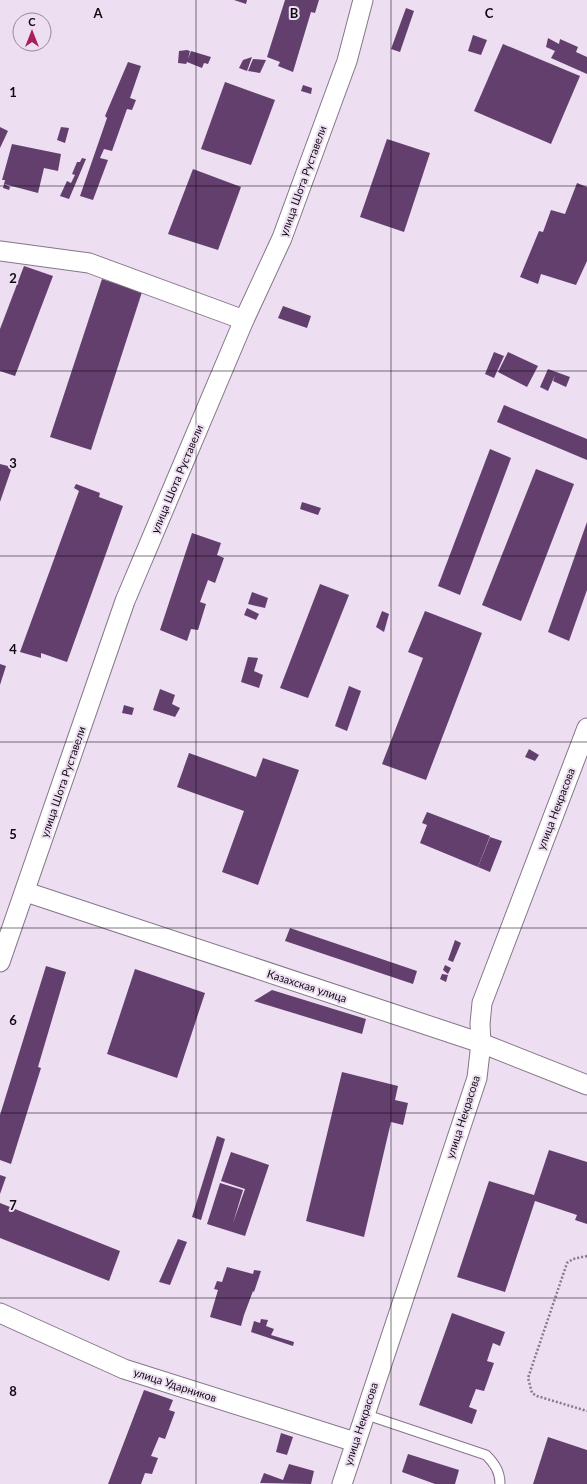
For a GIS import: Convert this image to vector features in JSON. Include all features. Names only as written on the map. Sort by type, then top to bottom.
[{"type":"street","name":"улица Шота Руставели","points":[[0,962],[26,892],[125,601],[244,320],[282,238],[347,61],[363,0]]},
{"type":"street","points":[[0,251],[89,263],[244,320]]},
{"type":"street","name":"улица Некрасова","points":[[342,1484],[364,1414],[477,1078],[481,1044],[480,1024],[482,1002],[587,728]]},
{"type":"street","name":"Казахская улица","points":[[26,892],[481,1044],[587,1085]]},
{"type":"street","name":"улица Ударников","points":[[0,1313],[124,1369],[355,1442]]},
{"type":"lane","points":[[364,1414],[486,1455],[495,1464],[500,1476],[500,1484]]},
{"type":"path","points":[[587,1256],[572,1259],[567,1263],[528,1378],[532,1393],[537,1396],[587,1411]]},
{"type":"building","points":[[234,0],[247,0],[246,4]]},
{"type":"building","points":[[285,0],[319,0],[315,13],[311,12],[293,72],[278,66],[280,62],[267,57]]},
{"type":"building","points":[[406,8],[414,11],[400,52],[391,49]]},
{"type":"building","points":[[473,35],[487,40],[481,55],[468,51]]},
{"type":"building","points":[[548,38],[559,44],[560,39],[578,47],[576,52],[587,57],[587,74],[551,58],[555,51],[546,47]]},
{"type":"building","points":[[503,44],[580,76],[551,144],[474,111]]},
{"type":"building","points":[[179,51],[190,51],[188,59],[191,51],[211,57],[208,64],[204,63],[202,68],[187,62],[186,64],[178,63]]},
{"type":"building","points":[[252,57],[247,71],[239,68],[243,60]]},
{"type":"building","points":[[253,59],[266,60],[260,73],[248,71]]},
{"type":"building","points":[[128,62],[141,66],[130,98],[136,100],[132,110],[127,109],[112,151],[104,149],[100,158],[108,160],[93,200],[80,196],[107,118],[105,116]]},
{"type":"building","points":[[225,82],[275,100],[251,165],[201,149]]},
{"type":"building","points":[[303,85],[312,88],[311,94],[301,91]]},
{"type":"building","points":[[0,127],[8,131],[0,148]]},
{"type":"building","points":[[61,127],[69,128],[65,143],[57,140]]},
{"type":"building","points":[[387,139],[430,153],[404,232],[360,217]]},
{"type":"building","points":[[12,144],[61,154],[58,171],[44,168],[38,193],[4,184],[5,180],[2,180]]},
{"type":"building","points":[[82,158],[86,159],[69,199],[60,196],[67,181],[71,183],[75,175],[72,174],[77,162],[80,162]]},
{"type":"building","points":[[193,169],[241,187],[218,250],[168,234]]},
{"type":"building","points":[[577,183],[587,187],[587,261],[576,285],[541,274],[538,284],[520,277],[539,231],[543,232],[551,210],[565,214]]},
{"type":"building","points":[[4,184],[10,187],[9,190],[3,188]]},
{"type":"building","points":[[24,266],[53,276],[15,376],[0,371],[0,329]]},
{"type":"building","points":[[102,279],[142,292],[91,450],[50,437]]},
{"type":"building","points":[[283,306],[311,316],[307,328],[278,318]]},
{"type":"building","points":[[494,352],[504,356],[494,378],[485,374]]},
{"type":"building","points":[[508,352],[538,366],[527,387],[498,372]]},
{"type":"building","points":[[548,369],[570,377],[566,387],[553,381],[555,375],[548,391],[540,387]]},
{"type":"building","points":[[504,405],[587,439],[587,460],[497,422]]},
{"type":"building","points":[[490,449],[511,458],[460,595],[438,586]]},
{"type":"building","points":[[0,464],[12,467],[0,502]]},
{"type":"building","points":[[536,469],[574,484],[521,621],[482,605]]},
{"type":"building","points":[[76,484],[100,493],[99,497],[123,506],[67,662],[41,653],[41,658],[20,652],[79,491],[74,488]]},
{"type":"building","points":[[302,502],[321,508],[318,515],[300,509]]},
{"type":"building","points":[[587,522],[587,590],[569,641],[548,632]]},
{"type":"building","points":[[192,533],[221,543],[217,555],[224,558],[215,583],[208,580],[200,602],[206,604],[198,630],[191,629],[187,641],[160,630]]},
{"type":"building","points":[[320,584],[349,595],[308,698],[280,688]]},
{"type":"building","points":[[252,592],[268,598],[265,608],[248,604]]},
{"type":"building","points":[[247,608],[259,614],[256,620],[244,615]]},
{"type":"building","points":[[382,611],[389,614],[384,632],[376,627]]},
{"type":"building","points":[[425,611],[482,633],[426,780],[382,764],[423,658],[408,652]]},
{"type":"building","points":[[248,657],[258,658],[254,671],[263,675],[259,688],[241,682]]},
{"type":"building","points":[[0,664],[6,666],[0,685]]},
{"type":"building","points":[[349,686],[361,691],[347,731],[335,726]]},
{"type":"building","points":[[160,689],[175,695],[172,704],[180,708],[175,717],[153,710]]},
{"type":"building","points":[[124,705],[134,708],[132,715],[122,713]]},
{"type":"building","points":[[529,749],[539,755],[535,761],[525,757]]},
{"type":"building","points":[[189,753],[256,777],[263,758],[299,770],[258,885],[222,872],[244,811],[177,787]]},
{"type":"building","points":[[427,812],[490,836],[478,867],[420,843],[427,825],[422,823]]},
{"type":"building","points":[[490,837],[502,841],[490,872],[478,867]]},
{"type":"building","points":[[290,928],[417,971],[413,984],[285,941]]},
{"type":"building","points":[[455,940],[461,943],[453,962],[448,960]]},
{"type":"building","points":[[445,965],[451,968],[448,974],[443,970]]},
{"type":"building","points":[[46,966],[66,972],[38,1067],[41,1068],[11,1164],[0,1160],[0,1115]]},
{"type":"building","points":[[135,969],[205,993],[177,1078],[107,1054]]},
{"type":"building","points":[[442,974],[448,975],[446,982],[440,979]]},
{"type":"building","points":[[272,990],[366,1019],[362,1034],[254,1001]]},
{"type":"building","points":[[342,1072],[398,1086],[395,1100],[408,1103],[403,1125],[391,1122],[364,1237],[306,1221]]},
{"type":"building","points":[[217,1136],[225,1139],[201,1220],[192,1217]]},
{"type":"building","points":[[549,1150],[587,1162],[587,1224],[575,1220],[577,1215],[535,1201],[505,1292],[457,1277],[489,1181],[534,1195]]},
{"type":"building","points":[[231,1152],[269,1165],[245,1236],[207,1224],[220,1183],[243,1190],[233,1223],[245,1189],[221,1181]]},
{"type":"building","points":[[0,1175],[6,1177],[0,1194]]},
{"type":"building","points":[[0,1203],[120,1251],[109,1281],[0,1238]]},
{"type":"building","points":[[178,1239],[187,1242],[170,1285],[159,1282]]},
{"type":"building","points":[[227,1267],[253,1274],[254,1270],[261,1271],[241,1326],[210,1317],[218,1290],[214,1289],[217,1281],[222,1282]]},
{"type":"building","points":[[452,1313],[505,1332],[500,1346],[493,1343],[487,1361],[494,1363],[484,1391],[476,1389],[469,1407],[477,1410],[472,1424],[419,1405]]},
{"type":"building","points":[[261,1319],[268,1320],[266,1326],[274,1329],[271,1335],[294,1342],[293,1346],[251,1332],[254,1321],[260,1323]]},
{"type":"building","points":[[144,1390],[173,1400],[169,1410],[175,1412],[165,1439],[159,1437],[151,1456],[158,1458],[152,1474],[145,1473],[141,1484],[108,1484]]},
{"type":"building","points":[[281,1433],[293,1437],[287,1455],[276,1452]]},
{"type":"building","points":[[548,1437],[587,1450],[587,1484],[533,1484]]},
{"type":"building","points":[[408,1454],[459,1470],[455,1484],[435,1484],[402,1472]]},
{"type":"building","points":[[289,1464],[314,1471],[311,1484],[260,1483],[264,1473],[283,1480]]}]
